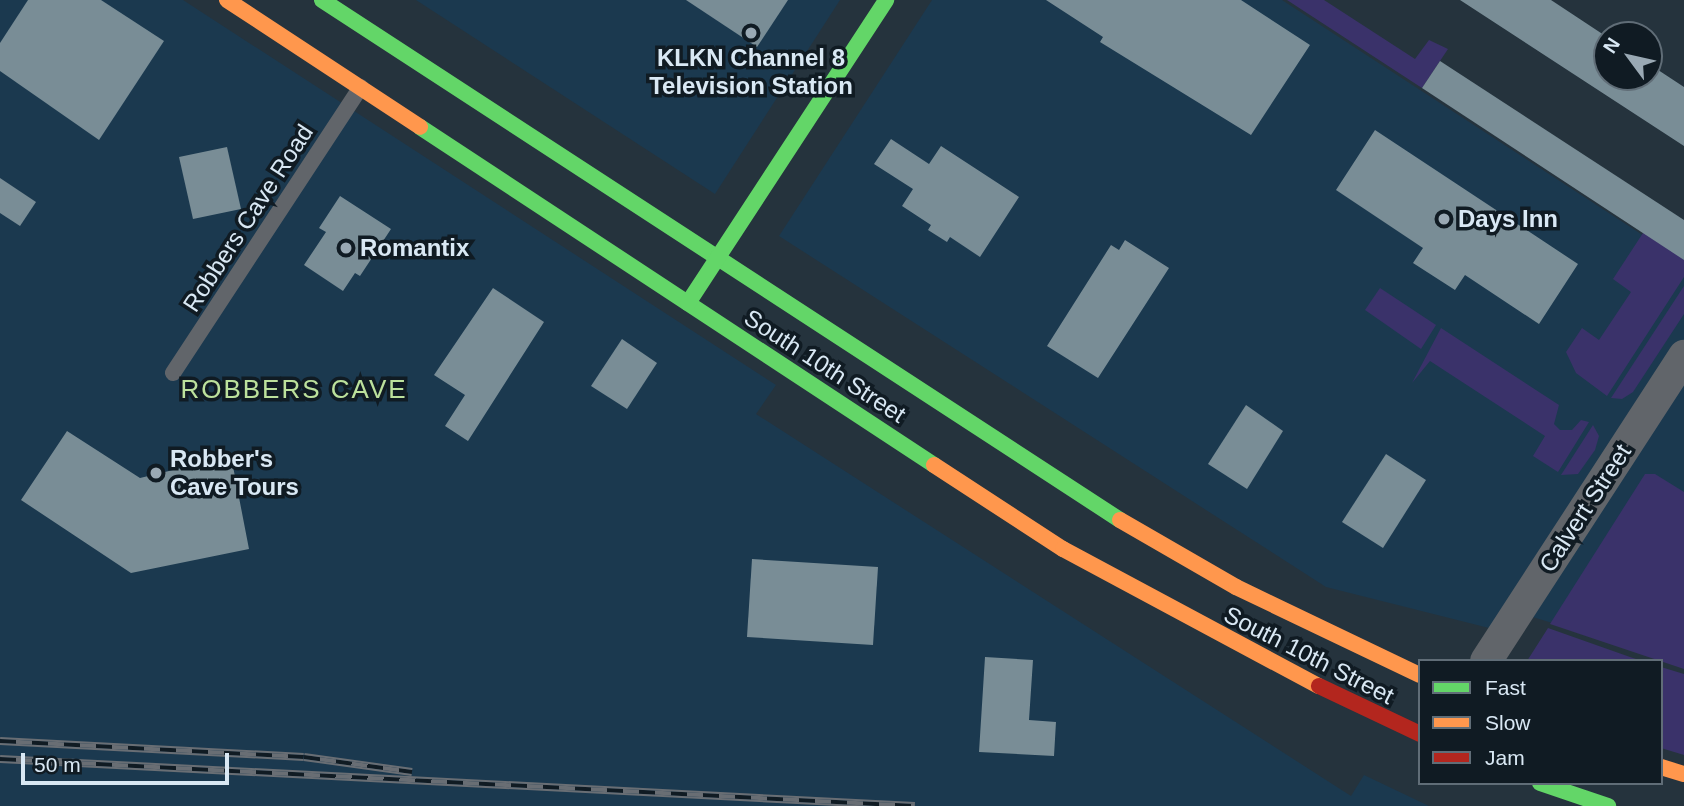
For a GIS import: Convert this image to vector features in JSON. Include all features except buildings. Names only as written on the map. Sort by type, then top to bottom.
[{"type":"main road","name":"South 10th Street","points":[[227,0],[1063,549],[1280,667],[1418,733]]},
{"type":"main road","name":"South 10th Street","points":[[322,0],[717,259],[1166,548],[1236,587],[1418,674]]},
{"type":"main road","points":[[688,303],[886,0]]},
{"type":"main road","points":[[1663,768],[1684,774]]},
{"type":"main road","points":[[1546,785],[1608,806]]},
{"type":"street","name":"Calvert Street","points":[[1487,659],[1684,356]]},
{"type":"lane","name":"Robbers Cave Road","points":[[173,373],[361,88]]},
{"type":"shaded area","points":[[0,0],[183,0],[776,385],[756,414],[1351,796],[1364,775],[1429,806],[0,806]]},
{"type":"shaded area","points":[[416,0],[840,0],[715,194]]},
{"type":"shaded area","points":[[932,0],[1282,0],[1684,262],[1684,663],[1526,615],[1505,632],[1326,587],[779,236]]},
{"type":"shaded area","points":[[1287,0],[1324,0],[1415,59],[1429,40],[1448,49],[1422,88]]},
{"type":"shaded area","points":[[1643,233],[1684,247],[1684,277],[1607,396],[1576,373],[1566,352],[1582,328],[1599,340],[1631,292],[1613,279]]},
{"type":"shaded area","points":[[1684,286],[1684,314],[1633,392],[1622,399],[1611,398]]},
{"type":"shaded area","points":[[1380,288],[1436,325],[1421,349],[1365,310]]},
{"type":"shaded area","points":[[1441,328],[1559,405],[1554,424],[1560,430],[1572,430],[1581,420],[1589,422],[1558,472],[1533,456],[1545,436],[1430,361],[1412,383]]},
{"type":"shaded area","points":[[1593,425],[1599,436],[1595,450],[1578,474],[1561,475]]},
{"type":"shaded area","points":[[1645,474],[1655,474],[1684,492],[1684,669],[1663,662],[1663,659],[1654,659],[1550,624]]},
{"type":"shaded area","points":[[1548,628],[1636,659],[1528,659]]},
{"type":"shaded area","points":[[1663,668],[1684,674],[1684,755],[1663,749]]},
{"type":"railway","points":[[0,741],[304,757],[412,772]]},
{"type":"railway","points":[[0,759],[915,806]]},
{"type":"traffic: fast","points":[[322,0],[1120,520]]},
{"type":"traffic: fast","points":[[688,303],[886,0]]},
{"type":"traffic: fast","points":[[420,127],[934,465]]},
{"type":"traffic: fast","points":[[1546,785],[1608,806]]},
{"type":"traffic: slow","points":[[227,0],[420,127]]},
{"type":"traffic: slow","points":[[934,465],[1063,549],[1319,686]]},
{"type":"traffic: slow","points":[[1120,520],[1236,587],[1418,674]]},
{"type":"traffic: slow","points":[[1663,768],[1684,774]]},
{"type":"traffic: jam","points":[[1319,686],[1418,733]]},
{"type":"place","name":"KLKN Channel 8 Television Station","points":[[751,33]]},
{"type":"place","name":"Days Inn","points":[[1444,219]]},
{"type":"place","name":"Romantix","points":[[346,248]]},
{"type":"place","name":"Robber's Cave Tours","points":[[156,473]]},
{"type":"district","name":"ROBBERS CAVE","points":[[294,390]]}]
